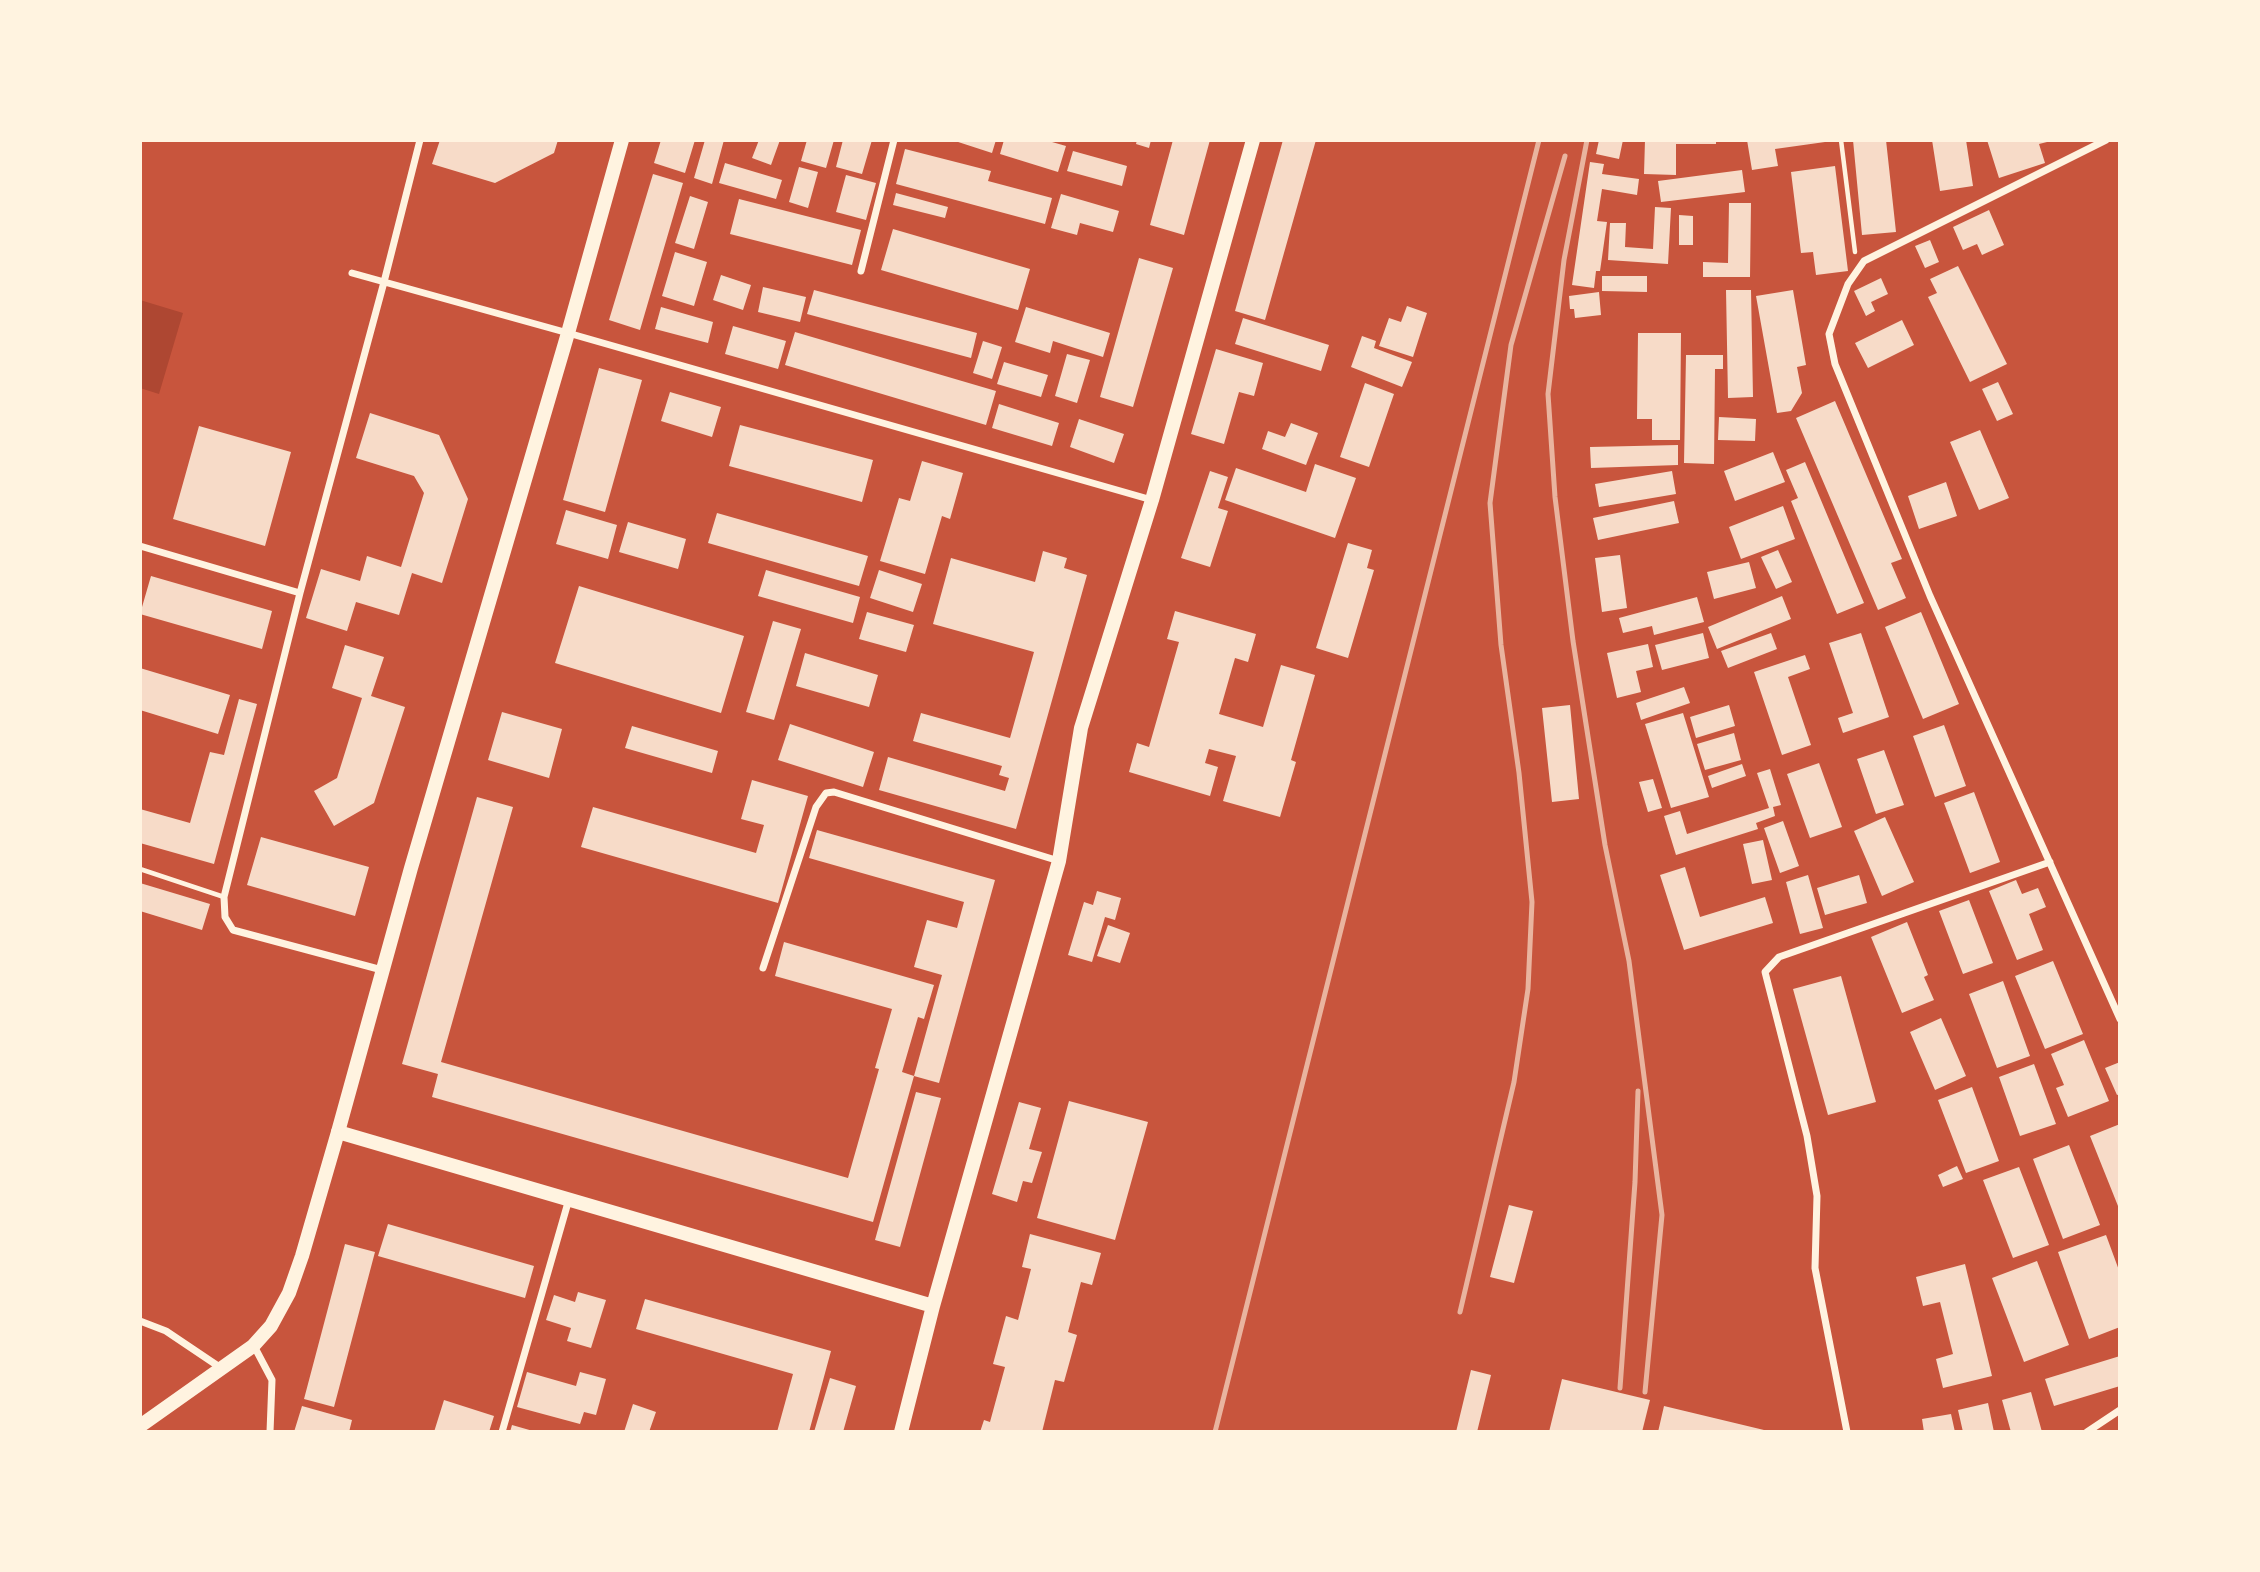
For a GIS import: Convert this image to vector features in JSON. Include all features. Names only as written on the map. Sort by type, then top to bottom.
[{"type":"main road","points":[[140,1426],[253,1346],[271,1326],[289,1293],[338,1132],[411,868],[622,140]]},
{"type":"main road","points":[[901,1432],[933,1306],[1059,861],[1081,728],[1152,500],[1253,140]]},
{"type":"main road","points":[[338,1132],[933,1306]]},
{"type":"street","points":[[383,970],[233,930],[225,917],[223,897],[420,140]]},
{"type":"street","points":[[861,271],[894,140]]},
{"type":"street","points":[[2106,140],[1864,261],[1848,284],[1829,334],[1835,364],[1930,596],[2120,1019]]},
{"type":"street","points":[[352,274],[1152,500]]},
{"type":"street","points":[[140,546],[300,593]]},
{"type":"street","points":[[763,968],[816,807],[826,793],[834,792],[1059,861]]},
{"type":"street","points":[[1847,1432],[1815,1268],[1817,1196],[1807,1136],[1765,972],[1779,957],[2050,862]]},
{"type":"street","points":[[502,1432],[569,1199]]},
{"type":"street","points":[[140,1321],[166,1331],[221,1368]]},
{"type":"street","points":[[253,1346],[272,1380],[270,1432]]},
{"type":"street","points":[[2087,1432],[2100,1428],[2120,1410]]},
{"type":"lane","points":[[140,869],[223,897]]},
{"type":"path","points":[[1841,140],[1857,271]]},
{"type":"shaded area","points":[[140,300],[183,313],[159,394],[140,388]]},
{"type":"building","points":[[440,140],[558,140],[554,153],[495,183],[432,164]]},
{"type":"building","points":[[661,140],[695,140],[685,173],[654,163]]},
{"type":"building","points":[[705,140],[724,140],[712,184],[694,178]]},
{"type":"building","points":[[759,140],[780,140],[771,165],[752,158]]},
{"type":"building","points":[[807,140],[834,140],[826,168],[801,161]]},
{"type":"building","points":[[843,140],[872,140],[862,174],[836,167]]},
{"type":"building","points":[[952,140],[996,140],[992,153]]},
{"type":"building","points":[[1004,140],[1045,140],[1066,146],[1058,172],[1000,154]]},
{"type":"building","points":[[1137,140],[1151,140],[1149,148],[1136,144]]},
{"type":"building","points":[[1173,140],[1210,140],[1184,235],[1150,225]]},
{"type":"building","points":[[1283,140],[1316,140],[1265,320],[1235,311]]},
{"type":"building","points":[[1599,140],[1623,140],[1619,159],[1596,154]]},
{"type":"building","points":[[1645,140],[1716,140],[1716,144],[1676,144],[1676,175],[1644,174]]},
{"type":"building","points":[[1747,140],[1825,142],[1775,149],[1778,166],[1752,170]]},
{"type":"building","points":[[1853,140],[1886,140],[1896,232],[1862,235]]},
{"type":"building","points":[[1932,140],[1966,140],[1973,186],[1940,191]]},
{"type":"building","points":[[1987,140],[2051,141],[2039,144],[2045,163],[1999,178]]},
{"type":"building","points":[[905,149],[991,171],[988,181],[1052,198],[1045,224],[896,184]]},
{"type":"building","points":[[1073,151],[1127,166],[1122,186],[1067,171]]},
{"type":"building","points":[[1590,162],[1604,164],[1602,174],[1639,179],[1637,195],[1602,189],[1597,221],[1607,222],[1600,271],[1596,271],[1594,288],[1572,285]]},
{"type":"building","points":[[725,163],[782,180],[776,199],[719,183]]},
{"type":"building","points":[[1835,166],[1848,271],[1816,275],[1813,252],[1801,253],[1791,172]]},
{"type":"building","points":[[799,167],[818,172],[808,208],[789,202]]},
{"type":"building","points":[[1742,170],[1745,192],[1661,202],[1658,181]]},
{"type":"building","points":[[653,174],[683,183],[640,330],[609,320]]},
{"type":"building","points":[[846,175],[876,183],[866,220],[836,212]]},
{"type":"building","points":[[896,193],[948,207],[945,218],[893,205]]},
{"type":"building","points":[[1061,194],[1119,211],[1113,232],[1080,223],[1077,235],[1051,228]]},
{"type":"building","points":[[690,196],[708,202],[694,249],[675,243]]},
{"type":"building","points":[[739,199],[861,230],[852,265],[730,234]]},
{"type":"building","points":[[1729,203],[1751,203],[1750,277],[1703,277],[1703,262],[1728,263]]},
{"type":"building","points":[[1655,207],[1671,208],[1668,264],[1608,260],[1610,223],[1626,223],[1625,247],[1653,249]]},
{"type":"building","points":[[1989,210],[2004,245],[1982,255],[1977,244],[1963,250],[1953,227]]},
{"type":"building","points":[[1679,215],[1693,216],[1693,245],[1679,245]]},
{"type":"building","points":[[893,229],[1030,269],[1018,310],[881,270]]},
{"type":"building","points":[[1930,240],[1939,262],[1925,268],[1915,246]]},
{"type":"building","points":[[675,252],[707,262],[694,306],[662,296]]},
{"type":"building","points":[[1139,258],[1173,268],[1133,407],[1100,397]]},
{"type":"building","points":[[1958,266],[2007,364],[1970,382],[1928,297],[1937,293],[1930,279]]},
{"type":"building","points":[[721,275],[751,285],[743,310],[713,300]]},
{"type":"building","points":[[1602,276],[1647,276],[1647,292],[1602,291]]},
{"type":"building","points":[[1881,278],[1888,294],[1871,302],[1875,311],[1866,316],[1854,291]]},
{"type":"building","points":[[763,287],[806,297],[800,322],[758,312]]},
{"type":"building","points":[[814,290],[977,333],[971,358],[807,314]]},
{"type":"building","points":[[1726,290],[1751,290],[1753,397],[1728,398]]},
{"type":"building","points":[[1793,290],[1806,365],[1797,367],[1802,393],[1791,411],[1777,413],[1756,296]]},
{"type":"building","points":[[1599,292],[1601,315],[1575,318],[1574,309],[1570,309],[1569,296]]},
{"type":"building","points":[[1407,306],[1427,313],[1413,357],[1379,346],[1389,318],[1401,322]]},
{"type":"building","points":[[661,307],[713,322],[708,343],[655,329]]},
{"type":"building","points":[[1026,307],[1110,333],[1103,357],[1053,341],[1050,353],[1015,342]]},
{"type":"building","points":[[1243,318],[1329,345],[1321,371],[1235,344]]},
{"type":"building","points":[[1902,320],[1914,345],[1868,368],[1855,343]]},
{"type":"building","points":[[733,326],[786,341],[778,369],[725,354]]},
{"type":"building","points":[[795,332],[996,391],[986,425],[785,365]]},
{"type":"building","points":[[1638,333],[1681,333],[1680,440],[1652,440],[1652,419],[1637,419]]},
{"type":"building","points":[[1362,336],[1376,341],[1374,348],[1412,362],[1402,387],[1351,367]]},
{"type":"building","points":[[983,341],[1002,347],[992,379],[973,373]]},
{"type":"building","points":[[1216,349],[1263,363],[1254,396],[1239,392],[1224,444],[1191,434]]},
{"type":"building","points":[[1067,354],[1090,360],[1077,403],[1055,396]]},
{"type":"building","points":[[1686,355],[1723,355],[1723,369],[1715,369],[1714,464],[1684,463]]},
{"type":"building","points":[[1004,362],[1048,375],[1041,397],[997,384]]},
{"type":"building","points":[[599,368],[642,380],[605,512],[563,500]]},
{"type":"building","points":[[1998,382],[2013,414],[1997,421],[1982,389]]},
{"type":"building","points":[[1365,383],[1394,394],[1369,467],[1340,457]]},
{"type":"building","points":[[670,392],[721,407],[712,437],[661,421]]},
{"type":"building","points":[[1835,401],[1902,559],[1891,563],[1906,598],[1878,610],[1796,418]]},
{"type":"building","points":[[999,404],[1059,423],[1052,446],[992,428]]},
{"type":"building","points":[[370,413],[439,435],[468,499],[442,583],[412,573],[399,615],[356,602],[347,631],[306,618],[321,569],[360,581],[367,556],[401,567],[424,493],[414,476],[356,458]]},
{"type":"building","points":[[1719,417],[1756,419],[1755,441],[1718,440]]},
{"type":"building","points":[[1079,419],[1124,434],[1114,463],[1070,447]]},
{"type":"building","points":[[1291,423],[1318,433],[1306,465],[1262,449],[1268,431],[1285,437]]},
{"type":"building","points":[[740,425],[873,460],[862,502],[729,466]]},
{"type":"building","points":[[199,426],[291,452],[265,546],[173,519]]},
{"type":"building","points":[[1980,430],[2009,498],[1979,510],[1950,442]]},
{"type":"building","points":[[1678,445],[1678,465],[1591,468],[1590,447]]},
{"type":"building","points":[[1773,452],[1785,482],[1735,501],[1724,471]]},
{"type":"building","points":[[922,461],[963,473],[950,519],[942,516],[925,574],[880,561],[899,498],[910,501]]},
{"type":"building","points":[[1805,462],[1864,603],[1837,614],[1791,501],[1798,498],[1786,470]]},
{"type":"building","points":[[1315,464],[1356,478],[1335,538],[1225,500],[1236,468],[1306,492]]},
{"type":"building","points":[[1210,471],[1228,477],[1218,508],[1228,511],[1210,567],[1181,558]]},
{"type":"building","points":[[1672,471],[1676,494],[1599,507],[1595,484]]},
{"type":"building","points":[[1946,482],[1957,516],[1919,529],[1908,496]]},
{"type":"building","points":[[1674,501],[1679,523],[1598,540],[1593,518]]},
{"type":"building","points":[[1783,506],[1795,539],[1741,559],[1729,527]]},
{"type":"building","points":[[566,510],[617,525],[608,559],[556,544]]},
{"type":"building","points":[[717,513],[868,556],[859,586],[708,543]]},
{"type":"building","points":[[628,522],[686,539],[678,569],[619,552]]},
{"type":"building","points":[[1348,543],[1372,550],[1367,568],[1374,570],[1348,658],[1316,648]]},
{"type":"building","points":[[1778,550],[1792,582],[1776,589],[1761,557]]},
{"type":"building","points":[[1043,551],[1067,558],[1064,568],[1087,575],[1016,829],[879,790],[888,757],[1005,791],[1009,778],[999,775],[1002,766],[913,741],[921,713],[1010,738],[1034,652],[933,624],[951,558],[1035,582]]},
{"type":"building","points":[[1620,555],[1627,608],[1602,612],[1595,558]]},
{"type":"building","points":[[1749,562],[1756,588],[1714,599],[1707,572]]},
{"type":"building","points":[[766,570],[860,597],[853,623],[758,596]]},
{"type":"building","points":[[879,570],[922,584],[913,612],[870,598]]},
{"type":"building","points":[[151,576],[272,611],[262,649],[140,614]]},
{"type":"building","points":[[579,586],[744,636],[721,713],[555,663]]},
{"type":"building","points":[[1782,596],[1791,619],[1717,649],[1708,627]]},
{"type":"building","points":[[1697,597],[1704,622],[1654,635],[1652,626],[1623,633],[1619,618]]},
{"type":"building","points":[[1175,611],[1256,634],[1248,662],[1235,658],[1219,714],[1263,727],[1281,665],[1315,675],[1291,760],[1296,762],[1280,817],[1223,801],[1236,756],[1209,749],[1205,763],[1218,767],[1210,796],[1129,772],[1137,743],[1149,747],[1179,642],[1167,639]]},
{"type":"building","points":[[867,612],[914,625],[906,652],[859,639]]},
{"type":"building","points":[[1921,612],[1959,704],[1923,719],[1885,627]]},
{"type":"building","points":[[773,621],[801,629],[774,720],[746,712]]},
{"type":"building","points":[[1703,633],[1709,658],[1662,670],[1655,645]]},
{"type":"building","points":[[1771,633],[1777,649],[1728,668],[1721,651]]},
{"type":"building","points":[[1861,633],[1889,717],[1843,733],[1838,718],[1853,713],[1829,643]]},
{"type":"building","points":[[1648,644],[1653,667],[1636,671],[1641,692],[1617,698],[1607,653]]},
{"type":"building","points":[[345,645],[384,657],[371,696],[405,707],[374,803],[334,826],[314,791],[337,778],[362,698],[332,688]]},
{"type":"building","points":[[805,653],[878,675],[869,707],[796,686]]},
{"type":"building","points":[[1805,655],[1810,669],[1788,677],[1811,745],[1782,755],[1754,672]]},
{"type":"building","points":[[140,668],[230,695],[218,734],[140,710]]},
{"type":"building","points":[[1684,687],[1690,703],[1641,720],[1636,703]]},
{"type":"building","points":[[239,699],[257,704],[214,864],[140,843],[140,809],[190,823],[210,752],[224,755]]},
{"type":"building","points":[[1570,705],[1579,799],[1552,802],[1542,708]]},
{"type":"building","points":[[1729,705],[1735,726],[1696,738],[1690,717]]},
{"type":"building","points":[[502,712],[562,729],[549,778],[488,760]]},
{"type":"building","points":[[1683,713],[1709,797],[1671,808],[1645,724]]},
{"type":"building","points":[[790,724],[874,752],[863,787],[778,760]]},
{"type":"building","points":[[1944,725],[1966,786],[1935,797],[1913,736]]},
{"type":"building","points":[[632,726],[718,751],[712,773],[625,748]]},
{"type":"building","points":[[1734,733],[1741,760],[1705,770],[1697,744]]},
{"type":"building","points":[[1884,750],[1904,805],[1876,814],[1857,759]]},
{"type":"building","points":[[1819,763],[1842,827],[1810,838],[1787,774]]},
{"type":"building","points":[[1742,764],[1746,776],[1712,788],[1708,776]]},
{"type":"building","points":[[1770,769],[1781,805],[1773,807],[1775,816],[1756,823],[1758,829],[1676,855],[1664,816],[1680,811],[1687,834],[1769,808],[1757,773]]},
{"type":"building","points":[[1653,779],[1662,808],[1648,812],[1639,782]]},
{"type":"building","points":[[752,780],[808,796],[778,903],[581,847],[593,807],[756,853],[764,825],[741,819]]},
{"type":"building","points":[[1974,792],[2000,862],[1970,873],[1944,803]]},
{"type":"building","points":[[477,797],[513,807],[441,1062],[848,1178],[879,1069],[875,1068],[892,1009],[775,976],[784,942],[934,985],[924,1019],[918,1017],[902,1072],[914,1076],[873,1222],[432,1097],[438,1074],[402,1064]]},
{"type":"building","points":[[1885,817],[1914,882],[1882,896],[1854,831]]},
{"type":"building","points":[[1783,821],[1799,866],[1780,873],[1764,828]]},
{"type":"building","points":[[817,830],[995,880],[939,1083],[914,1076],[942,975],[914,967],[927,920],[957,928],[964,902],[809,858]]},
{"type":"building","points":[[261,837],[369,867],[355,916],[247,885]]},
{"type":"building","points":[[1763,840],[1772,880],[1752,884],[1743,844]]},
{"type":"building","points":[[1685,867],[1700,917],[1765,897],[1773,923],[1684,950],[1660,875]]},
{"type":"building","points":[[1808,875],[1823,928],[1800,934],[1786,882]]},
{"type":"building","points":[[1859,875],[1867,903],[1825,915],[1817,888]]},
{"type":"building","points":[[2016,880],[2022,894],[2038,888],[2046,907],[2029,914],[2043,950],[2017,960],[1989,891]]},
{"type":"building","points":[[140,883],[210,904],[202,930],[140,911]]},
{"type":"building","points":[[1097,891],[1121,898],[1115,920],[1105,917],[1092,962],[1068,955],[1084,902],[1093,905]]},
{"type":"building","points":[[1969,900],[1993,963],[1963,974],[1939,911]]},
{"type":"building","points":[[1907,922],[1928,975],[1924,977],[1934,1000],[1902,1013],[1871,937]]},
{"type":"building","points":[[1108,925],[1130,933],[1120,963],[1097,956]]},
{"type":"building","points":[[2053,961],[2083,1034],[2045,1049],[2015,976]]},
{"type":"building","points":[[1841,976],[1876,1102],[1828,1115],[1793,989]]},
{"type":"building","points":[[2003,981],[2030,1056],[1997,1068],[1969,994]]},
{"type":"building","points":[[1941,1018],[1966,1076],[1935,1090],[1910,1032]]},
{"type":"building","points":[[2084,1040],[2109,1101],[2068,1117],[2056,1088],[2064,1085],[2051,1054]]},
{"type":"building","points":[[2120,1062],[2120,1094],[2117,1095],[2105,1068]]},
{"type":"building","points":[[2034,1064],[2056,1124],[2020,1136],[1999,1077]]},
{"type":"building","points":[[1972,1087],[1999,1161],[1966,1173],[1938,1100]]},
{"type":"building","points":[[916,1092],[941,1098],[900,1247],[875,1240]]},
{"type":"building","points":[[1069,1101],[1148,1122],[1115,1240],[1037,1218]]},
{"type":"building","points":[[1019,1102],[1041,1108],[1029,1149],[1042,1152],[1032,1183],[1023,1181],[1017,1202],[992,1194]]},
{"type":"building","points":[[2120,1124],[2120,1211],[2090,1136]]},
{"type":"building","points":[[2069,1145],[2100,1225],[2063,1239],[2033,1159]]},
{"type":"building","points":[[1957,1166],[1963,1179],[1943,1187],[1938,1175]]},
{"type":"building","points":[[2019,1167],[2049,1245],[2013,1258],[1983,1180]]},
{"type":"building","points":[[1509,1205],[1533,1211],[1514,1283],[1490,1277]]},
{"type":"building","points":[[388,1224],[534,1266],[525,1298],[378,1256]]},
{"type":"building","points":[[1030,1234],[1101,1253],[1092,1285],[1081,1282],[1068,1332],[1077,1335],[1064,1382],[1055,1380],[1042,1432],[980,1432],[984,1420],[990,1422],[1005,1367],[993,1364],[1006,1316],[1018,1320],[1031,1269],[1022,1267]]},
{"type":"building","points":[[2106,1235],[2120,1273],[2120,1327],[2089,1339],[2058,1252]]},
{"type":"building","points":[[345,1244],[375,1252],[334,1407],[304,1399]]},
{"type":"building","points":[[2037,1261],[2069,1345],[2024,1362],[1992,1278]]},
{"type":"building","points":[[1965,1264],[1992,1376],[1943,1388],[1936,1359],[1953,1354],[1940,1302],[1923,1306],[1916,1277]]},
{"type":"building","points":[[578,1292],[606,1300],[591,1348],[567,1341],[571,1328],[546,1320],[554,1295],[575,1302]]},
{"type":"building","points":[[645,1299],[831,1351],[809,1432],[777,1432],[793,1374],[636,1329]]},
{"type":"building","points":[[2120,1356],[2120,1386],[2054,1406],[2045,1379]]},
{"type":"building","points":[[1471,1370],[1491,1375],[1477,1432],[1456,1432]]},
{"type":"building","points":[[527,1372],[576,1386],[580,1372],[606,1379],[596,1415],[584,1412],[580,1424],[517,1407]]},
{"type":"building","points":[[830,1378],[856,1386],[843,1432],[814,1432]]},
{"type":"building","points":[[1562,1379],[1650,1400],[1642,1432],[1549,1432]]},
{"type":"building","points":[[2031,1392],[2042,1432],[2011,1432],[2002,1400]]},
{"type":"building","points":[[444,1400],[494,1416],[489,1432],[434,1432]]},
{"type":"building","points":[[1988,1403],[1994,1432],[1963,1432],[1958,1410]]},
{"type":"building","points":[[633,1404],[656,1412],[649,1432],[624,1432]]},
{"type":"building","points":[[302,1406],[352,1420],[349,1432],[294,1432]]},
{"type":"building","points":[[1664,1406],[1764,1430],[1658,1432]]},
{"type":"building","points":[[1951,1414],[1955,1432],[1924,1432],[1922,1419]]},
{"type":"building","points":[[512,1425],[533,1431],[510,1432]]},
{"type":"railway","points":[[1215,1432],[1539,140]]},
{"type":"railway","points":[[1587,140],[1564,260],[1548,394],[1555,497],[1573,641],[1605,845],[1629,961],[1662,1215],[1645,1392]]},
{"type":"railway","points":[[1460,1312],[1514,1082],[1528,989],[1532,902],[1519,773],[1501,645],[1490,503],[1511,345],[1565,156]]},
{"type":"railway","points":[[1620,1388],[1635,1182],[1638,1091]]}]
